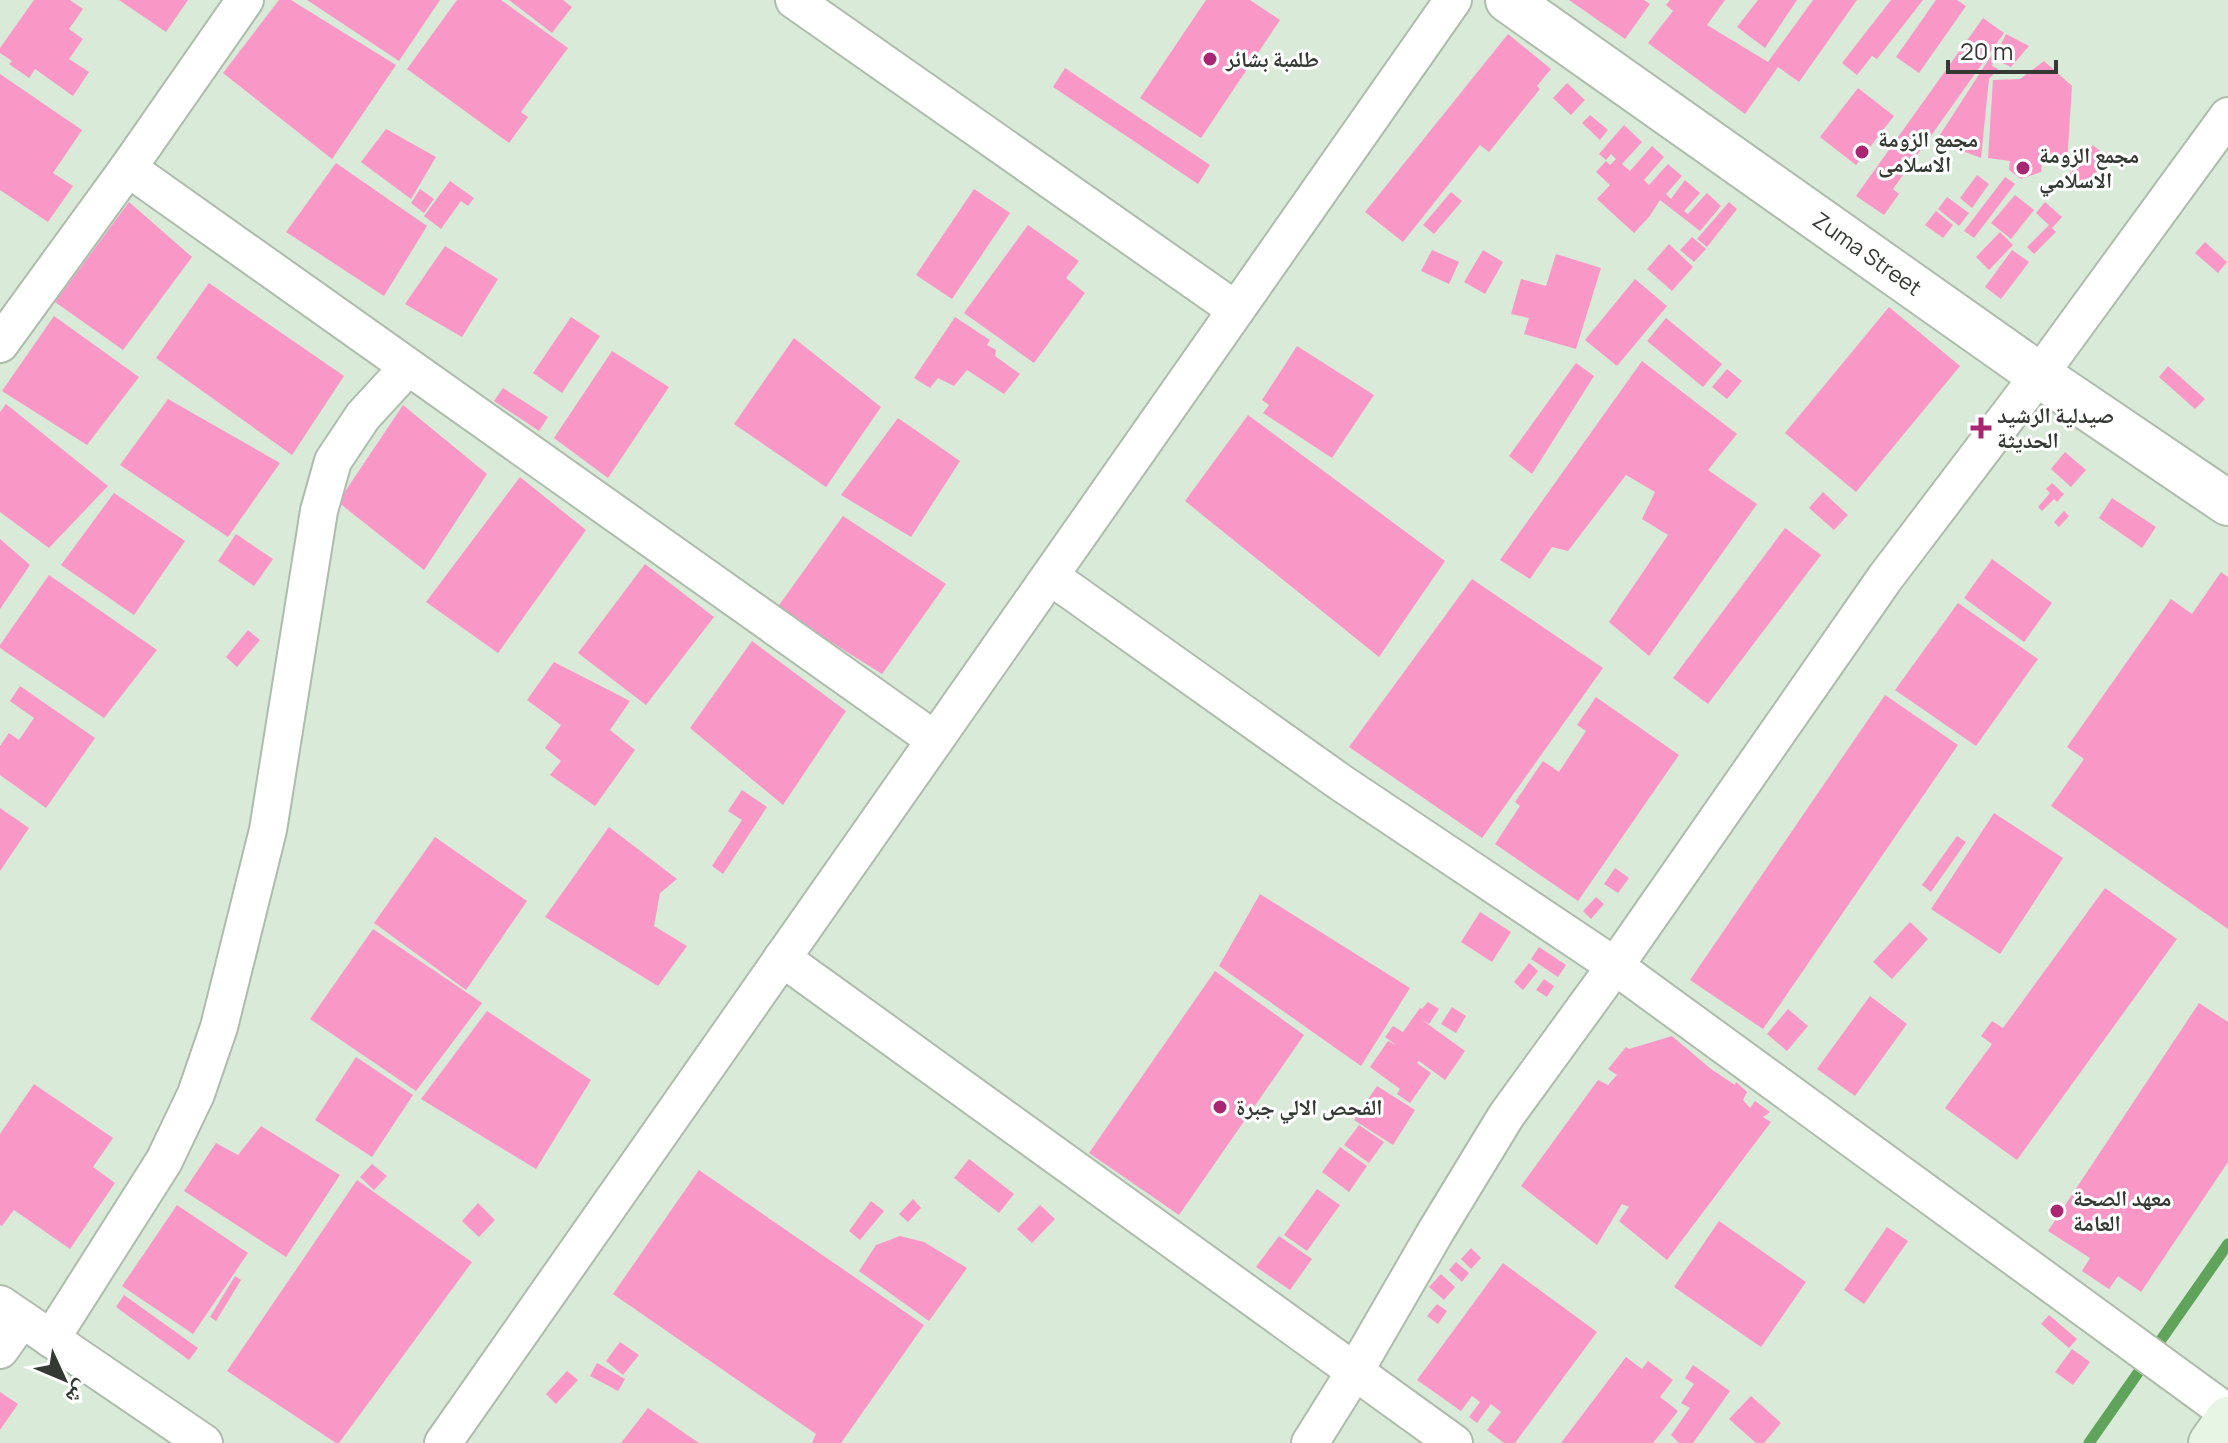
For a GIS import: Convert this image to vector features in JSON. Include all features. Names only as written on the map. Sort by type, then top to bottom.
[{"type":"main road","points":[[2211,1443],[2228,1419]]},
{"type":"street","points":[[0,344],[245,0]]},
{"type":"street","points":[[794,0],[1236,310]]},
{"type":"street","points":[[443,1443],[1453,0]]},
{"type":"street","name":"Zuma Street","points":[[1508,0],[2039,375],[2228,503]]},
{"type":"street","points":[[1310,1443],[1506,1116],[1615,966],[1885,578],[2039,375],[2228,116]]},
{"type":"street","points":[[128,168],[935,740]]},
{"type":"street","points":[[0,1350],[164,1161],[196,1094],[219,1027],[268,830],[319,511],[333,461],[363,416],[408,367]]},
{"type":"street","points":[[1050,576],[1340,782],[1615,966],[2228,1413]]},
{"type":"street","points":[[782,958],[1454,1443]]},
{"type":"street","points":[[24,1321],[204,1443]]},
{"type":"building","points":[[34,0],[70,0],[83,9],[69,29],[83,39],[69,59],[89,72],[73,96],[35,69],[29,78],[9,64],[12,61],[0,53],[0,48]]},
{"type":"building","points":[[119,0],[188,0],[166,32]]},
{"type":"building","points":[[279,0],[291,0],[396,65],[332,159],[223,73]]},
{"type":"building","points":[[307,0],[440,0],[399,61]]},
{"type":"building","points":[[457,0],[501,0],[568,48],[521,112],[528,117],[509,143],[407,69]]},
{"type":"building","points":[[509,0],[563,0],[572,7],[552,33]]},
{"type":"building","name":"طلمبة بشائر","points":[[1206,0],[1250,0],[1280,20],[1201,138],[1140,98]]},
{"type":"building","points":[[1569,0],[1644,0],[1650,4],[1625,39]]},
{"type":"building","points":[[1670,0],[1725,0],[1707,25],[1768,62],[1813,0],[1857,0],[1799,82],[1778,67],[1745,114],[1648,43],[1673,11],[1666,5]]},
{"type":"building","points":[[1758,0],[1797,0],[1765,48],[1737,27]]},
{"type":"building","points":[[1891,0],[1923,0],[1877,59],[1872,56],[1857,75],[1842,63]]},
{"type":"building","points":[[1936,0],[1957,0],[1966,6],[1919,73],[1896,57]]},
{"type":"building","points":[[1983,18],[2004,33],[1893,189],[1899,194],[1884,215],[1856,196]]},
{"type":"building","points":[[1508,34],[1551,69],[1537,86],[1540,89],[1489,152],[1480,145],[1403,242],[1365,212]]},
{"type":"building","points":[[2006,34],[2029,46],[2011,67],[1994,59]]},
{"type":"building","points":[[1998,45],[1992,66],[1998,69],[1989,79],[1981,158],[1936,141]]},
{"type":"building","points":[[2044,61],[2072,86],[2067,164],[2042,161],[2041,172],[2021,179],[2009,170],[2010,161],[1988,158],[1993,80],[2020,79]]},
{"type":"building","points":[[1065,68],[1210,165],[1198,184],[1053,87]]},
{"type":"building","points":[[0,74],[82,130],[53,173],[73,186],[48,222],[0,190]]},
{"type":"building","points":[[1567,83],[1585,100],[1571,115],[1553,98]]},
{"type":"building","points":[[1858,88],[1894,116],[1856,165],[1820,137]]},
{"type":"building","points":[[1590,115],[1608,130],[1600,140],[1582,123]]},
{"type":"building","points":[[1624,125],[1642,142],[1622,164],[1630,171],[1652,146],[1664,157],[1644,180],[1649,185],[1668,164],[1682,176],[1666,194],[1671,199],[1685,180],[1700,193],[1684,211],[1688,214],[1707,193],[1721,206],[1700,231],[1660,200],[1634,233],[1597,199],[1610,185],[1596,172],[1606,161],[1610,165],[1616,159],[1611,154],[1606,160],[1599,154]]},
{"type":"building","points":[[386,129],[436,157],[411,199],[361,162]]},
{"type":"building","points":[[2093,145],[2108,158],[2084,187],[2069,175]]},
{"type":"building","points":[[336,163],[427,226],[384,296],[286,232]]},
{"type":"building","points":[[1977,175],[1989,184],[1972,208],[1960,198]]},
{"type":"building","points":[[2005,177],[2015,184],[1974,238],[1964,231]]},
{"type":"building","points":[[450,181],[474,198],[468,206],[461,201],[441,229],[424,216]]},
{"type":"building","points":[[420,189],[434,199],[424,213],[411,203]]},
{"type":"building","points":[[974,189],[1010,213],[952,299],[916,275]]},
{"type":"building","points":[[1451,192],[1462,201],[1434,234],[1423,225]]},
{"type":"building","points":[[2015,195],[2034,210],[2011,239],[1991,223]]},
{"type":"building","points":[[1947,197],[1969,213],[1959,226],[1938,209]]},
{"type":"building","points":[[129,202],[192,257],[123,350],[55,302]]},
{"type":"building","points":[[1729,202],[1737,209],[1707,247],[1697,239]]},
{"type":"building","points":[[2045,202],[2062,217],[2052,228],[2056,232],[2034,254],[2027,247],[2049,225],[2036,213]]},
{"type":"building","points":[[1936,211],[1953,225],[1943,238],[1925,225]]},
{"type":"building","points":[[1028,225],[1079,261],[1066,278],[1085,293],[1034,363],[964,313]]},
{"type":"building","points":[[2000,232],[2013,245],[1989,270],[1976,257]]},
{"type":"building","points":[[1692,237],[1706,249],[1694,262],[1680,250]]},
{"type":"building","points":[[2205,242],[2227,262],[2218,273],[2195,253]]},
{"type":"building","points":[[1669,244],[1693,267],[1672,291],[1647,269]]},
{"type":"building","points":[[445,246],[498,279],[462,337],[405,304]]},
{"type":"building","points":[[1432,250],[1459,262],[1449,284],[1421,271]]},
{"type":"building","points":[[1483,250],[1503,262],[1485,294],[1464,282]]},
{"type":"building","points":[[2012,250],[2029,262],[2001,299],[1985,287]]},
{"type":"building","points":[[1556,254],[1601,268],[1576,349],[1524,334],[1529,318],[1511,314],[1521,279],[1546,286]]},
{"type":"building","points":[[1635,279],[1667,306],[1617,366],[1585,340]]},
{"type":"building","points":[[209,283],[344,376],[292,455],[156,358]]},
{"type":"building","points":[[1889,307],[1960,366],[1856,492],[1785,433]]},
{"type":"building","points":[[54,316],[139,377],[87,445],[2,391]]},
{"type":"building","points":[[571,317],[600,336],[562,393],[533,373]]},
{"type":"building","points":[[955,317],[990,340],[987,345],[996,350],[995,356],[1020,374],[1004,394],[967,370],[954,386],[938,378],[930,388],[914,378]]},
{"type":"building","points":[[1666,318],[1722,364],[1703,387],[1647,341]]},
{"type":"building","points":[[794,338],[881,407],[826,487],[734,424]]},
{"type":"building","points":[[1297,346],[1374,395],[1332,458],[1263,413],[1269,405],[1262,400]]},
{"type":"building","points":[[612,351],[669,387],[608,478],[554,438]]},
{"type":"building","points":[[1642,361],[1737,434],[1708,470],[1757,504],[1649,656],[1609,622],[1668,535],[1642,519],[1655,492],[1626,475],[1568,551],[1552,547],[1530,579],[1500,560]]},
{"type":"building","points":[[1576,363],[1594,376],[1532,474],[1509,456]]},
{"type":"building","points":[[2168,366],[2205,399],[2195,409],[2159,377]]},
{"type":"building","points":[[1727,369],[1742,381],[1727,399],[1712,387]]},
{"type":"building","points":[[503,388],[548,417],[539,431],[494,401]]},
{"type":"building","points":[[168,399],[280,463],[228,537],[120,465]]},
{"type":"building","points":[[6,404],[108,486],[49,548],[0,512],[0,412]]},
{"type":"building","points":[[403,405],[487,474],[424,570],[338,502]]},
{"type":"building","points":[[1248,415],[1445,561],[1379,657],[1185,501]]},
{"type":"building","points":[[898,418],[960,461],[911,537],[841,495]]},
{"type":"building","points":[[2065,452],[2086,470],[2071,487],[2051,469]]},
{"type":"building","points":[[520,477],[586,530],[498,653],[426,602]]},
{"type":"building","points":[[2052,483],[2064,494],[2042,511],[2038,507],[2050,493],[2046,489]]},
{"type":"building","points":[[1823,492],[1848,515],[1834,530],[1809,508]]},
{"type":"building","points":[[114,493],[185,541],[134,615],[61,565]]},
{"type":"building","points":[[2112,498],[2156,527],[2142,548],[2099,518]]},
{"type":"building","points":[[2064,511],[2069,516],[2059,527],[2054,522]]},
{"type":"building","points":[[843,516],[946,584],[882,674],[777,608]]},
{"type":"building","points":[[1785,528],[1821,555],[1708,704],[1673,678]]},
{"type":"building","points":[[236,534],[273,559],[254,586],[218,561]]},
{"type":"building","points":[[0,539],[30,565],[0,609]]},
{"type":"building","points":[[1992,559],[2052,603],[2024,642],[1964,598]]},
{"type":"building","points":[[645,564],[714,617],[646,705],[578,653]]},
{"type":"building","points":[[2221,572],[2228,577],[2228,929],[2051,806],[2084,759],[2067,747],[2171,599],[2192,614]]},
{"type":"building","points":[[49,575],[157,650],[104,718],[0,648]]},
{"type":"building","points":[[1472,579],[1603,668],[1482,838],[1349,747]]},
{"type":"building","points":[[1958,603],[2038,659],[1976,746],[1895,690]]},
{"type":"building","points":[[248,630],[260,640],[237,667],[226,657]]},
{"type":"building","points":[[752,641],[846,711],[783,805],[690,728]]},
{"type":"building","points":[[554,662],[630,701],[610,730],[635,750],[595,806],[550,775],[561,761],[545,748],[561,725],[527,700]]},
{"type":"building","points":[[20,686],[95,738],[46,808],[0,775],[0,746],[9,733],[19,740],[34,718],[10,701]]},
{"type":"building","points":[[1885,695],[1958,745],[1763,1029],[1690,980]]},
{"type":"building","points":[[1596,697],[1679,755],[1578,901],[1495,844],[1520,806],[1515,802],[1543,761],[1559,772],[1586,731],[1577,725]]},
{"type":"building","points":[[742,790],[767,807],[723,874],[712,866],[742,820],[728,811]]},
{"type":"building","points":[[0,808],[29,828],[0,871]]},
{"type":"building","points":[[1994,813],[2063,858],[2000,954],[1931,909]]},
{"type":"building","points":[[609,827],[677,879],[660,893],[654,926],[687,946],[658,986],[545,917]]},
{"type":"building","points":[[1957,836],[1966,842],[1931,892],[1922,885]]},
{"type":"building","points":[[435,837],[527,901],[466,990],[374,923]]},
{"type":"building","points":[[1615,868],[1629,878],[1618,893],[1604,884]]},
{"type":"building","points":[[2105,888],[2177,939],[2017,1160],[1945,1108],[1992,1044],[1981,1036],[1992,1021],[2003,1028]]},
{"type":"building","points":[[1260,894],[1410,988],[1361,1066],[1219,966]]},
{"type":"building","points":[[1596,897],[1604,904],[1591,919],[1583,911]]},
{"type":"building","points":[[1480,912],[1511,932],[1492,962],[1461,942]]},
{"type":"building","points":[[1910,922],[1928,939],[1892,979],[1873,962]]},
{"type":"building","points":[[373,929],[482,1003],[416,1091],[310,1019]]},
{"type":"building","points":[[1539,947],[1566,965],[1558,977],[1531,959]]},
{"type":"building","points":[[1529,963],[1538,971],[1523,990],[1514,982]]},
{"type":"building","points":[[1215,971],[1304,1035],[1179,1215],[1089,1153]]},
{"type":"building","points":[[1544,979],[1554,986],[1547,997],[1536,990]]},
{"type":"building","points":[[1870,996],[1907,1024],[1855,1096],[1817,1069]]},
{"type":"building","points":[[1428,1002],[1439,1009],[1429,1024],[1422,1020],[1465,1051],[1445,1080],[1419,1061],[1417,1063],[1431,1073],[1410,1103],[1397,1094],[1400,1089],[1370,1067],[1388,1041],[1396,1045],[1385,1037],[1393,1026],[1403,1032]]},
{"type":"building","points":[[2199,1003],[2228,1022],[2228,1162],[2141,1292],[2118,1276],[2109,1289],[2082,1271],[2090,1258],[2048,1231]]},
{"type":"building","points":[[1452,1007],[1466,1016],[1456,1033],[1441,1024]]},
{"type":"building","points":[[1788,1009],[1808,1026],[1787,1051],[1767,1034]]},
{"type":"building","points":[[487,1011],[591,1080],[536,1169],[421,1099]]},
{"type":"building","points":[[1672,1036],[1711,1069],[1735,1085],[1736,1082],[1747,1092],[1743,1100],[1750,1108],[1755,1101],[1770,1112],[1763,1117],[1771,1122],[1667,1260],[1619,1221],[1629,1207],[1622,1204],[1597,1245],[1521,1186],[1598,1080],[1608,1085],[1617,1075],[1608,1069],[1626,1047],[1629,1049]]},
{"type":"building","points":[[356,1057],[413,1095],[372,1157],[315,1120]]},
{"type":"building","points":[[34,1084],[113,1138],[93,1167],[115,1183],[70,1249],[14,1210],[0,1225],[0,1134]]},
{"type":"building","points":[[1377,1086],[1415,1110],[1393,1145],[1354,1120]]},
{"type":"building","points":[[1359,1125],[1384,1142],[1369,1163],[1344,1145]]},
{"type":"building","points":[[261,1126],[340,1175],[286,1257],[184,1191],[216,1143],[238,1155]]},
{"type":"building","points":[[1340,1147],[1367,1166],[1349,1192],[1322,1172]]},
{"type":"building","points":[[969,1159],[1014,1194],[999,1213],[954,1178]]},
{"type":"building","points":[[372,1164],[387,1176],[374,1190],[360,1177]]},
{"type":"building","points":[[699,1170],[924,1325],[841,1443],[812,1443],[816,1434],[613,1294]]},
{"type":"building","points":[[357,1180],[472,1262],[336,1443],[227,1371]]},
{"type":"building","points":[[1317,1189],[1340,1205],[1307,1251],[1284,1235]]},
{"type":"building","points":[[913,1199],[921,1208],[908,1222],[899,1214]]},
{"type":"building","points":[[871,1201],[884,1211],[860,1240],[849,1231]]},
{"type":"building","points":[[478,1203],[495,1220],[479,1237],[462,1221]]},
{"type":"building","points":[[177,1205],[248,1253],[193,1334],[122,1286]]},
{"type":"building","points":[[1040,1205],[1055,1219],[1032,1243],[1017,1229]]},
{"type":"building","points":[[1719,1221],[1806,1282],[1761,1347],[1674,1287]]},
{"type":"building","points":[[1887,1227],[1908,1241],[1864,1304],[1844,1290]]},
{"type":"building","points":[[900,1236],[924,1242],[967,1268],[929,1321],[859,1271],[876,1245]]},
{"type":"building","points":[[1279,1236],[1312,1259],[1290,1290],[1256,1267]]},
{"type":"building","points":[[1471,1248],[1481,1258],[1471,1269],[1461,1259]]},
{"type":"building","points":[[1456,1262],[1469,1273],[1462,1282],[1449,1270]]},
{"type":"building","points":[[1503,1263],[1597,1332],[1515,1443],[1504,1443],[1487,1430],[1501,1412],[1491,1404],[1477,1423],[1469,1417],[1480,1402],[1472,1396],[1461,1411],[1417,1380]]},
{"type":"building","points":[[1441,1274],[1455,1287],[1444,1300],[1429,1287]]},
{"type":"building","points":[[235,1276],[241,1280],[216,1321],[210,1317]]},
{"type":"building","points":[[124,1295],[198,1348],[189,1360],[116,1307]]},
{"type":"building","points":[[1437,1304],[1447,1311],[1438,1324],[1427,1316]]},
{"type":"building","points":[[2049,1315],[2077,1339],[2069,1348],[2041,1324]]},
{"type":"building","points":[[620,1342],[639,1355],[623,1375],[606,1361]]},
{"type":"building","points":[[2072,1349],[2090,1362],[2073,1385],[2055,1372]]},
{"type":"building","points":[[1626,1357],[1642,1369],[1648,1361],[1673,1380],[1660,1397],[1678,1411],[1653,1443],[1561,1443]]},
{"type":"building","points":[[597,1363],[625,1379],[618,1391],[590,1376]]},
{"type":"building","points":[[1693,1365],[1730,1391],[1693,1443],[1679,1443],[1671,1435],[1690,1408],[1681,1403],[1694,1384],[1685,1378]]},
{"type":"building","points":[[567,1371],[578,1380],[556,1404],[546,1394]]},
{"type":"building","points":[[0,1392],[18,1404],[0,1430]]},
{"type":"building","points":[[1751,1396],[1781,1423],[1764,1443],[1756,1443],[1729,1419]]},
{"type":"building","points":[[648,1408],[699,1443],[621,1443]]},
{"type":"waterway","points":[[2089,1443],[2228,1244]]},
{"type":"place","name":"طلمبة بشائر","points":[[1210,59]]},
{"type":"place","name":"مجمع الزومة الاسلامى","points":[[1862,152]]},
{"type":"place","name":"مجمع الزومة الاسلامي","points":[[2023,168]]},
{"type":"place","name":"صيدلية الرشيد الحديثة","points":[[1981,428]]},
{"type":"place","name":"الفحص الالي جبرة","points":[[1220,1107]]},
{"type":"place","name":"معهد الصحة العامة","points":[[2057,1211]]}]
